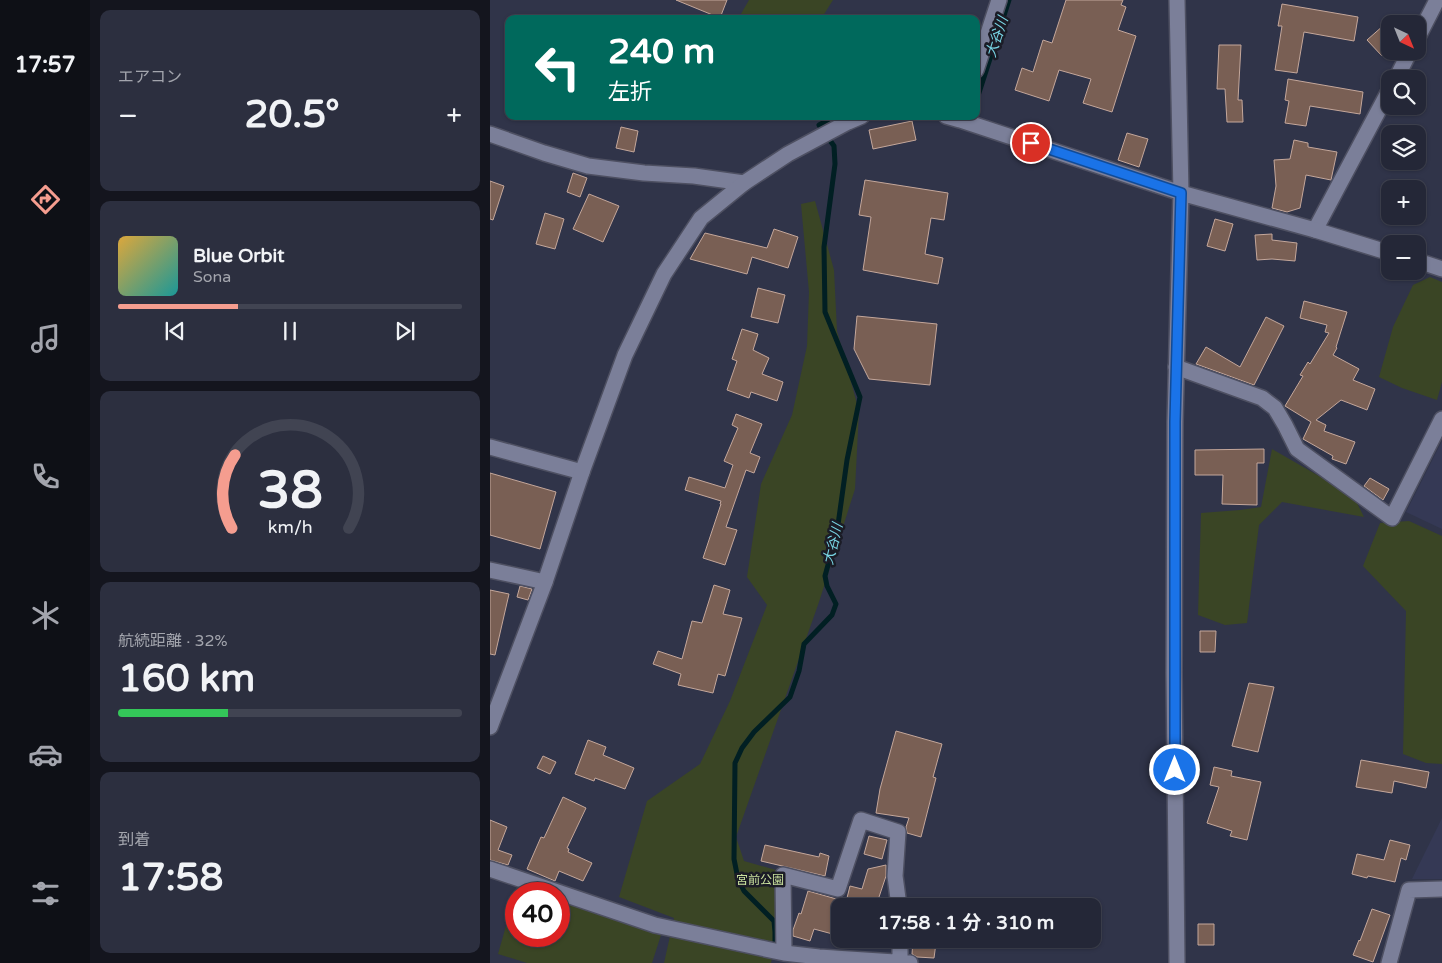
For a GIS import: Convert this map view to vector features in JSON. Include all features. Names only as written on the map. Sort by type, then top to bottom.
[{"type":"street","points":[[980,58],[999,0]]},
{"type":"street","points":[[1177,0],[1181,193],[1176,367],[1174,673],[1177,963]]},
{"type":"street","points":[[1426,21],[1437,0]]},
{"type":"street","points":[[1315,230],[1381,106]]},
{"type":"street","points":[[490,727],[545,582],[582,472],[625,356],[664,274],[701,218],[744,183],[788,154],[853,120]]},
{"type":"street","points":[[965,120],[1181,193],[1381,250]]},
{"type":"street","points":[[490,134],[588,166],[644,173],[694,176],[744,183]]},
{"type":"street","points":[[1426,264],[1442,269]]},
{"type":"street","points":[[1176,367],[1262,398],[1274,408],[1297,449],[1392,518],[1442,419]]},
{"type":"street","points":[[490,447],[582,472]]},
{"type":"street","points":[[490,570],[545,582]]},
{"type":"street","points":[[784,953],[783,875],[838,889],[861,820],[898,832],[895,876],[898,898]]},
{"type":"street","points":[[490,868],[656,925],[784,953],[905,963],[902,948]]},
{"type":"street","points":[[1389,963],[1409,890],[1442,889]]},
{"type":"shaded area","points":[[1442,441],[1442,529],[1406,512]]},
{"type":"shaded area","points":[[1442,818],[1442,879],[1412,879]]},
{"type":"green space","points":[[749,0],[833,0],[824,15],[740,15]]},
{"type":"green space","name":"宮前公園","points":[[815,201],[834,270],[837,331],[859,411],[855,489],[819,602],[736,837],[744,861],[776,870],[779,925],[771,963],[664,963],[674,918],[619,897],[647,801],[700,764],[730,701],[767,605],[747,577],[761,484],[792,415],[807,346],[809,292],[801,204]]},
{"type":"green space","points":[[1430,277],[1442,282],[1442,382],[1437,400],[1402,388],[1379,377],[1393,327],[1413,285]]},
{"type":"green space","points":[[1272,449],[1319,476],[1356,501],[1364,517],[1282,502],[1259,525],[1247,623],[1225,625],[1198,615],[1201,513],[1261,507]]},
{"type":"green space","points":[[1409,521],[1442,536],[1442,764],[1426,763],[1403,754],[1406,611],[1363,566],[1380,523]]},
{"type":"green space","points":[[570,905],[661,935],[652,963],[527,963],[498,954],[505,929],[505,947],[570,947]]},
{"type":"building","points":[[676,0],[727,0],[721,15],[713,15]]},
{"type":"building","points":[[1066,0],[1123,0],[1121,5],[1126,7],[1118,30],[1136,36],[1112,112],[1083,103],[1091,79],[1059,70],[1049,101],[1015,90],[1022,68],[1033,72],[1043,40],[1052,43]]},
{"type":"building","points":[[1282,4],[1358,17],[1354,41],[1304,32],[1297,73],[1275,70],[1282,26],[1278,26]]},
{"type":"building","points":[[1381,28],[1381,55],[1367,40]]},
{"type":"building","points":[[1219,45],[1241,45],[1238,100],[1242,100],[1243,122],[1227,122],[1225,89],[1217,89]]},
{"type":"building","points":[[1288,79],[1363,92],[1360,114],[1310,106],[1306,126],[1285,123],[1289,101],[1285,100]]},
{"type":"building","points":[[912,121],[916,140],[873,149],[869,130]]},
{"type":"building","points":[[621,127],[638,131],[634,152],[616,148]]},
{"type":"building","points":[[1127,133],[1148,139],[1139,167],[1118,160]]},
{"type":"building","points":[[1294,140],[1308,143],[1308,147],[1337,152],[1331,180],[1306,175],[1300,208],[1287,212],[1272,208],[1276,186],[1274,160],[1290,159]]},
{"type":"building","points":[[573,173],[587,178],[580,197],[567,192]]},
{"type":"building","points":[[865,180],[948,193],[944,220],[931,218],[925,254],[943,258],[938,284],[863,270],[871,217],[859,215]]},
{"type":"building","points":[[490,181],[504,186],[493,220],[490,219]]},
{"type":"building","points":[[589,194],[619,206],[603,242],[573,229]]},
{"type":"building","points":[[545,213],[564,219],[555,249],[536,244]]},
{"type":"building","points":[[1215,219],[1233,224],[1225,251],[1207,246]]},
{"type":"building","points":[[774,229],[798,237],[788,268],[752,257],[747,274],[690,259],[705,233],[767,248]]},
{"type":"building","points":[[1272,234],[1272,240],[1297,243],[1295,261],[1257,260],[1255,235]]},
{"type":"building","points":[[758,288],[785,295],[778,323],[751,317]]},
{"type":"building","points":[[1304,301],[1347,312],[1337,348],[1333,355],[1359,369],[1353,380],[1375,389],[1367,410],[1341,400],[1316,420],[1326,425],[1324,431],[1355,442],[1346,464],[1332,459],[1333,456],[1303,439],[1311,422],[1285,406],[1303,376],[1300,375],[1308,362],[1310,364],[1329,333],[1325,332],[1327,325],[1300,318]]},
{"type":"building","points":[[857,316],[937,324],[930,385],[869,379],[854,349]]},
{"type":"building","points":[[1266,317],[1284,326],[1254,385],[1196,364],[1206,347],[1240,367]]},
{"type":"building","points":[[742,329],[758,334],[753,350],[769,358],[762,374],[783,382],[777,401],[751,392],[749,398],[727,390],[737,361],[732,359]]},
{"type":"building","points":[[736,414],[762,424],[750,453],[760,457],[754,473],[746,470],[726,527],[737,530],[725,565],[703,558],[721,501],[685,490],[689,477],[725,488],[733,465],[724,461],[738,428],[732,425]]},
{"type":"building","points":[[1264,449],[1264,463],[1257,463],[1257,505],[1222,504],[1223,475],[1195,475],[1195,450]]},
{"type":"building","points":[[490,473],[556,492],[540,549],[490,535]]},
{"type":"building","points":[[1370,478],[1389,489],[1383,500],[1364,486]]},
{"type":"building","points":[[714,585],[730,590],[723,614],[742,618],[725,676],[718,674],[713,693],[678,685],[681,674],[653,664],[658,651],[682,659],[692,621],[702,623]]},
{"type":"building","points":[[520,586],[532,589],[528,600],[517,597]]},
{"type":"building","points":[[490,590],[509,594],[495,655],[490,654]]},
{"type":"building","points":[[1200,631],[1216,631],[1215,652],[1200,652]]},
{"type":"building","points":[[1249,683],[1274,687],[1258,752],[1232,746]]},
{"type":"building","points":[[896,731],[942,744],[933,777],[936,778],[921,837],[907,833],[906,827],[909,818],[876,813],[880,789]]},
{"type":"building","points":[[588,740],[606,747],[603,755],[634,768],[625,789],[595,778],[594,781],[575,774]]},
{"type":"building","points":[[543,756],[556,762],[550,774],[537,768]]},
{"type":"building","points":[[1361,760],[1429,772],[1426,788],[1394,781],[1392,793],[1356,787]]},
{"type":"building","points":[[1214,767],[1232,771],[1231,776],[1261,782],[1247,840],[1230,836],[1232,831],[1207,823],[1219,787],[1210,785]]},
{"type":"building","points":[[563,797],[586,808],[567,848],[569,849],[568,852],[592,863],[583,881],[559,871],[555,881],[527,869],[541,837],[544,838]]},
{"type":"building","points":[[490,820],[507,827],[498,850],[512,855],[508,865],[490,860]]},
{"type":"building","points":[[869,836],[887,840],[882,859],[864,854]]},
{"type":"building","points":[[1390,840],[1410,845],[1406,860],[1401,858],[1395,882],[1352,874],[1357,854],[1384,860]]},
{"type":"building","points":[[765,845],[819,857],[820,853],[829,856],[825,876],[761,861]]},
{"type":"building","points":[[886,865],[886,876],[879,898],[847,898],[850,886],[862,889],[868,869]]},
{"type":"building","points":[[808,891],[833,898],[831,898],[831,934],[814,929],[810,941],[793,936],[793,930],[799,913],[801,914]]},
{"type":"building","points":[[1372,909],[1390,915],[1373,962],[1353,955]]},
{"type":"building","points":[[1198,924],[1214,924],[1214,945],[1198,945]]},
{"type":"building","points":[[912,948],[935,948],[934,958],[917,957],[912,954]]},
{"type":"waterway","name":"大谷川","points":[[980,90],[1009,0]]},
{"type":"waterway","name":"大谷川","points":[[775,945],[774,921],[744,891],[738,879],[734,859],[735,763],[742,748],[754,732],[790,697],[799,671],[804,644],[832,615],[836,604],[827,586],[825,576],[837,532],[847,460],[860,397],[825,312],[824,247],[835,164],[834,146],[819,125],[828,120]]},
{"type":"route","points":[[1031,143],[1181,193],[1175,422],[1175,770]]}]
